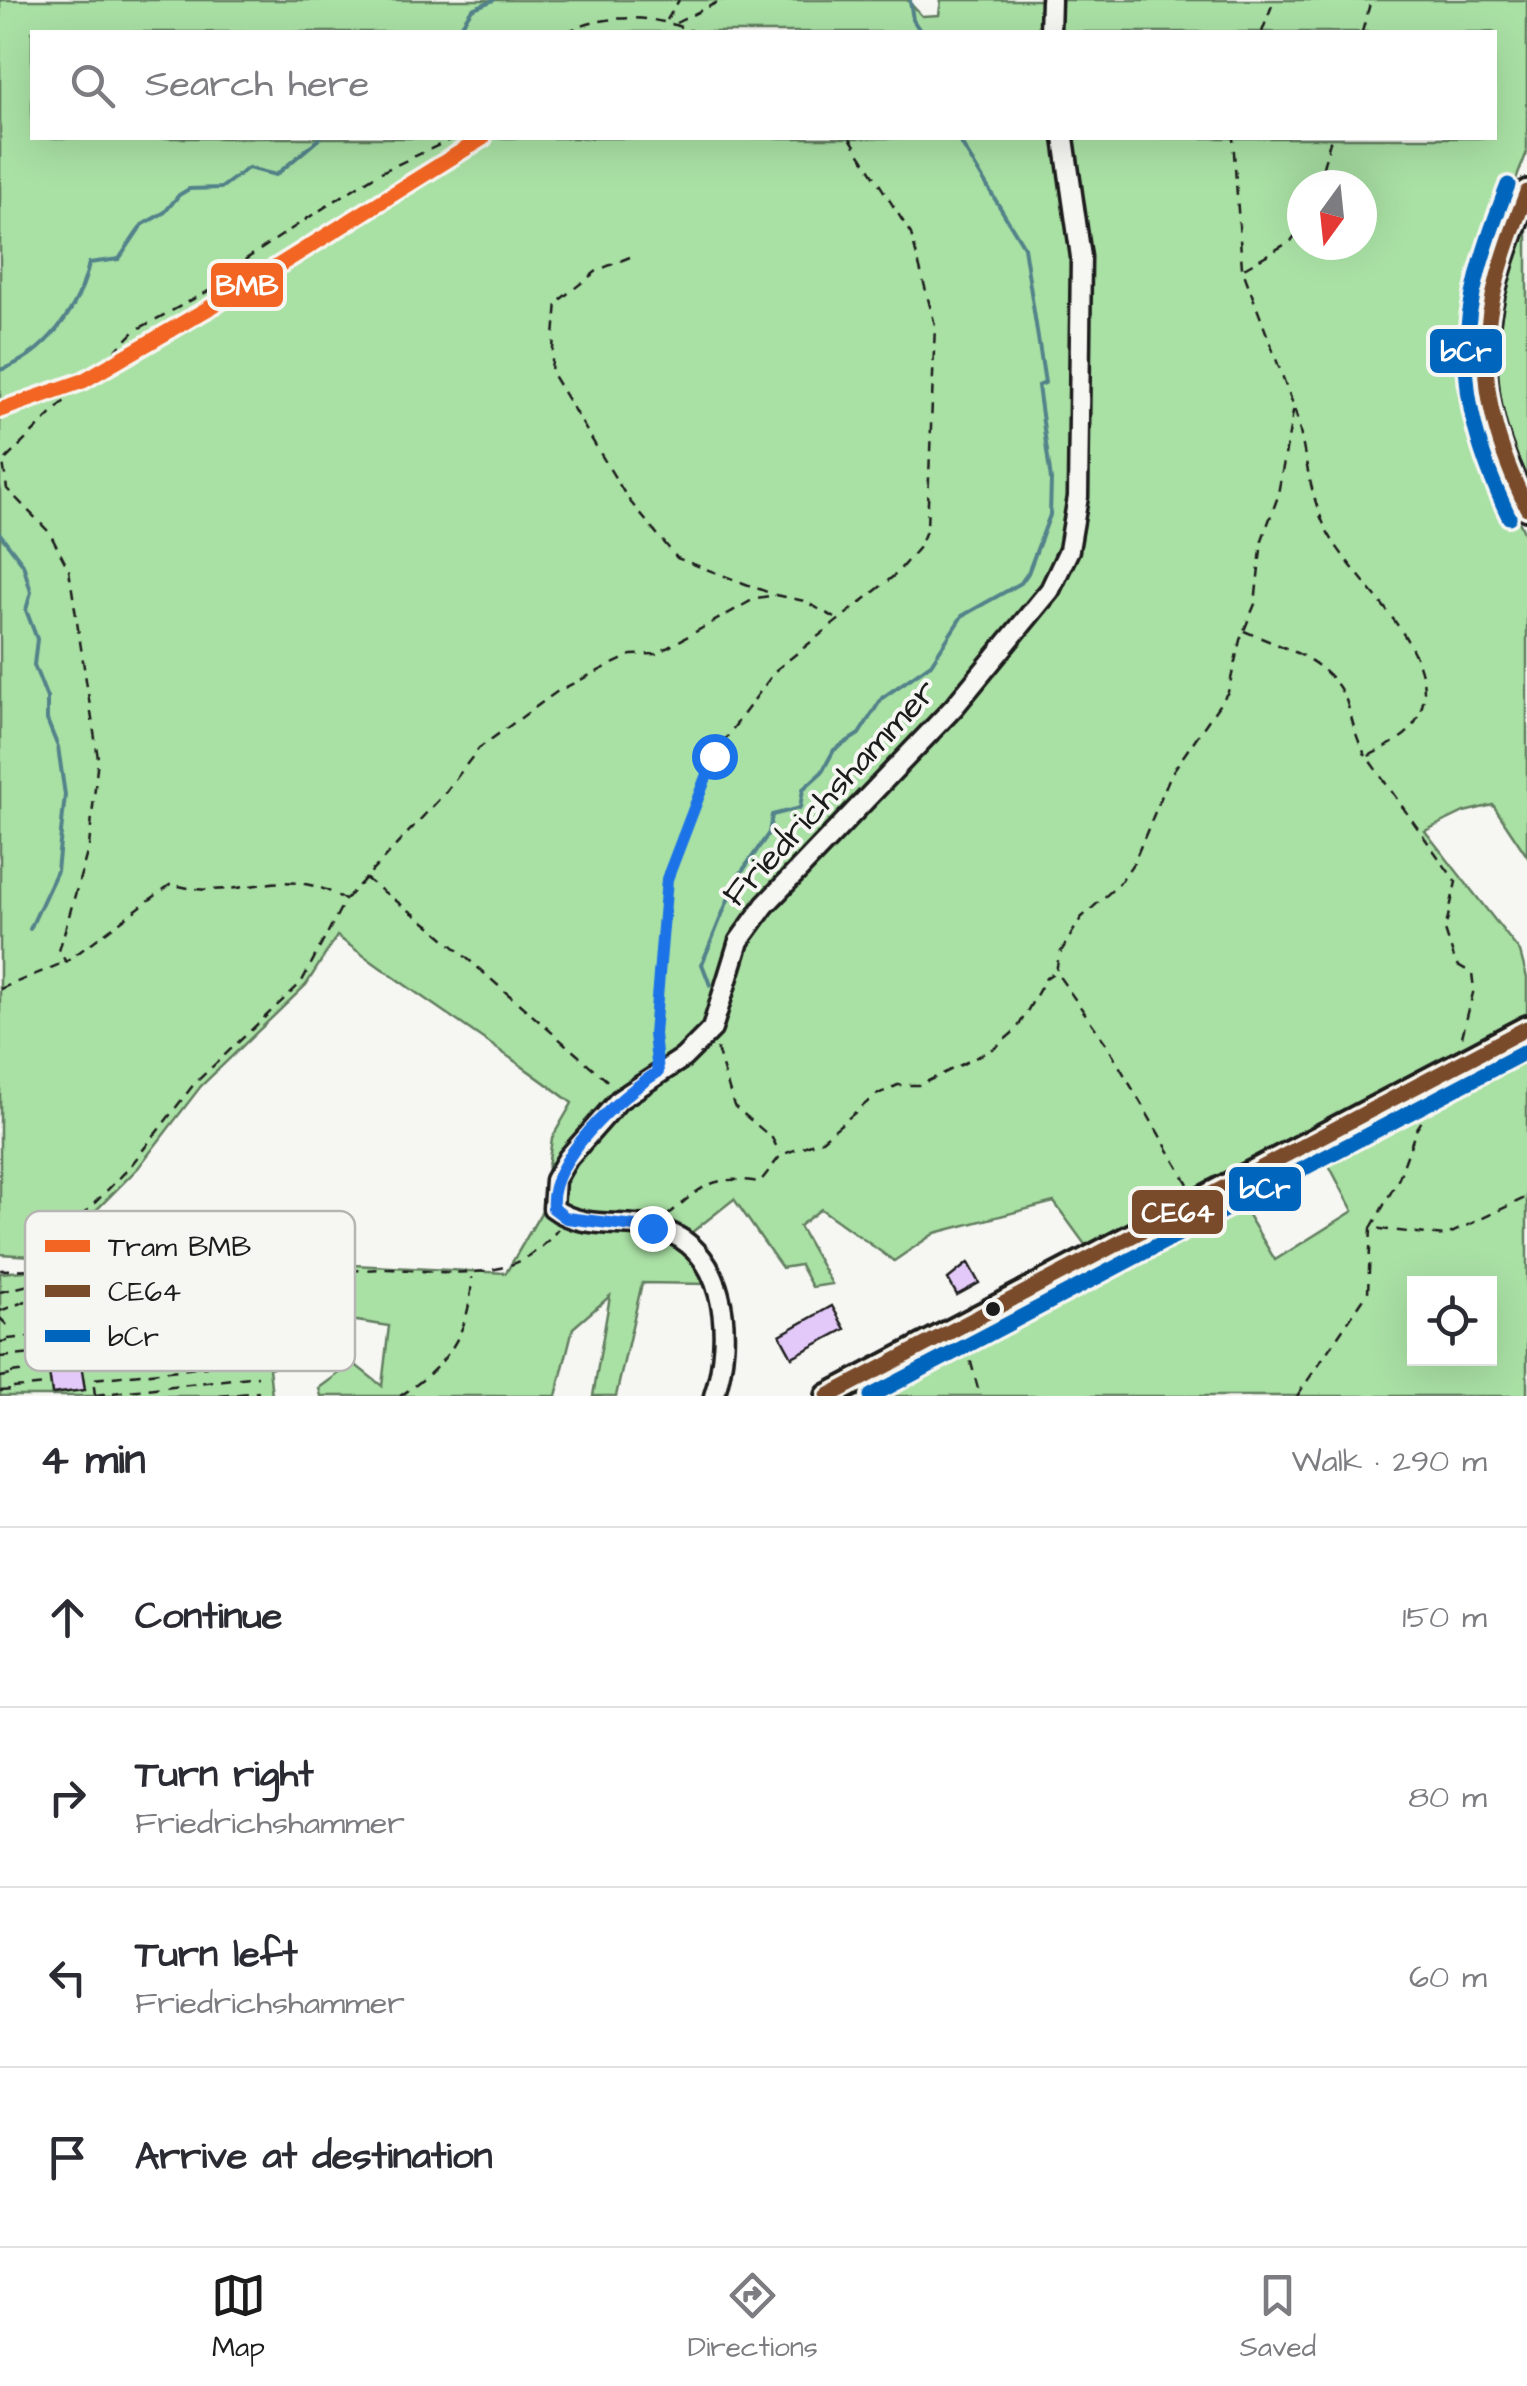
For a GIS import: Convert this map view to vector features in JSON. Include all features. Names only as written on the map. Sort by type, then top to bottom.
[{"type":"main road","points":[[1527,192],[1496,268],[1483,338],[1489,410],[1506,464],[1527,508]]},
{"type":"main road","points":[[828,1396],[1527,1028]]},
{"type":"street","points":[[1050,0],[1050,30]]},
{"type":"street","name":"Friedrichshammer","points":[[705,1038],[722,1005],[734,956],[746,930],[954,706],[1050,590],[1069,550],[1078,496],[1080,257],[1064,140]]},
{"type":"street","points":[[705,1038],[625,1095],[555,1180],[553,1208],[566,1218],[652,1228],[685,1242],[714,1278],[726,1328],[714,1396]]},
{"type":"path","points":[[667,20],[679,0]]},
{"type":"path","points":[[675,24],[722,0]]},
{"type":"path","points":[[1263,30],[1274,0]]},
{"type":"path","points":[[1363,30],[1371,0]]},
{"type":"path","points":[[572,30],[608,17],[667,20],[689,30]]},
{"type":"path","points":[[66,962],[59,951],[90,846],[98,758],[69,570],[49,532],[7,489],[3,462],[136,330],[214,288],[234,267],[378,174],[450,140]]},
{"type":"path","points":[[658,1072],[654,1034],[667,879],[694,799],[714,756],[744,709],[776,670],[903,568],[927,528],[935,326],[911,234],[851,140]]},
{"type":"path","points":[[1233,140],[1242,268],[1294,406],[1326,528],[1362,584],[1412,646],[1426,681],[1412,728],[1367,758]]},
{"type":"path","points":[[1322,170],[1330,140]]},
{"type":"path","points":[[1242,268],[1287,244]]},
{"type":"path","points":[[630,257],[598,270],[557,302],[551,372],[628,499],[677,558],[776,596],[816,604],[837,619]]},
{"type":"path","points":[[0,404],[99,368]]},
{"type":"path","points":[[1198,1202],[1108,1045],[1056,972],[1059,955],[1080,918],[1118,884],[1134,862],[1171,774],[1228,692],[1254,604],[1262,540],[1277,500],[1294,406]]},
{"type":"path","points":[[87,1211],[129,1168],[194,1084],[301,983],[345,900],[445,793],[479,748],[558,692],[631,656],[656,654],[756,598],[776,596]]},
{"type":"path","points":[[1244,630],[1310,658],[1330,676],[1346,699],[1356,740],[1456,882],[1445,930],[1456,964],[1472,973],[1474,990],[1453,1068],[1416,1130],[1399,1178],[1372,1228],[1368,1292],[1297,1396]]},
{"type":"path","points":[[366,878],[428,926],[625,1095]]},
{"type":"path","points":[[0,989],[66,962],[171,884],[210,893],[306,880],[345,900]]},
{"type":"path","points":[[652,1228],[697,1190],[722,1177],[760,1182],[781,1155],[822,1140],[876,1096],[898,1086],[920,1084],[994,1048],[1017,1028],[1046,978],[1056,972]]},
{"type":"path","points":[[705,1038],[720,1051],[723,1080],[734,1106],[772,1138],[781,1155]]},
{"type":"path","points":[[1372,1228],[1445,1236],[1527,1197]]},
{"type":"path","points":[[355,1270],[451,1271],[472,1275],[524,1258],[550,1240],[566,1218]]},
{"type":"path","points":[[0,1270],[25,1268]]},
{"type":"path","points":[[400,1396],[442,1364],[456,1346],[467,1322],[472,1275]]},
{"type":"path","points":[[0,1292],[25,1286]]},
{"type":"path","points":[[0,1311],[25,1301]]},
{"type":"path","points":[[0,1318],[8,1326],[0,1327]]},
{"type":"path","points":[[960,1326],[980,1396]]},
{"type":"path","points":[[0,1342],[25,1338]]},
{"type":"path","points":[[0,1357],[25,1355]]},
{"type":"path","points":[[0,1376],[34,1371]]},
{"type":"path","points":[[164,1371],[94,1379],[95,1395],[258,1376]]},
{"type":"path","points":[[0,1391],[47,1385]]},
{"type":"path","points":[[219,1396],[260,1392]]},
{"type":"green space","points":[[0,0],[907,0],[922,16],[939,15],[941,0],[1527,0],[1527,152],[1483,263],[1470,318],[1468,363],[1484,443],[1527,539],[1527,856],[1493,805],[1464,812],[1425,831],[1520,952],[1527,978],[1527,1013],[1355,1110],[1086,1246],[1054,1202],[935,1233],[894,1261],[821,1209],[799,1226],[832,1284],[812,1287],[800,1265],[782,1268],[734,1199],[691,1233],[709,1284],[642,1283],[616,1396],[593,1396],[610,1296],[573,1328],[556,1396],[321,1396],[319,1388],[342,1371],[355,1371],[355,1365],[382,1386],[389,1326],[355,1321],[355,1265],[506,1273],[542,1211],[552,1138],[572,1103],[337,936],[306,985],[201,1086],[138,1168],[95,1211],[25,1211],[25,1256],[0,1254]]},
{"type":"green space","points":[[1527,214],[1527,491],[1502,417],[1494,352],[1503,287]]},
{"type":"green space","points":[[1527,1041],[1527,1396],[855,1396],[1233,1190],[1275,1260],[1353,1211],[1320,1148]]},
{"type":"green space","points":[[25,1271],[25,1371],[269,1371],[272,1396],[0,1396],[0,1273]]},
{"type":"building","points":[[968,1263],[979,1283],[957,1295],[948,1279]]},
{"type":"building","points":[[832,1306],[845,1329],[792,1357],[780,1335]]},
{"type":"building","points":[[82,1371],[85,1390],[52,1394],[49,1372]]},
{"type":"waterway","points":[[458,30],[472,9],[494,0]]},
{"type":"waterway","points":[[910,0],[913,20],[920,30]]},
{"type":"waterway","points":[[0,370],[32,353],[58,328],[78,297],[89,263],[119,259],[142,225],[165,212],[179,195],[189,189],[221,188],[248,168],[276,175],[318,140]]},
{"type":"waterway","points":[[710,985],[702,964],[736,880],[769,833],[772,815],[800,808],[803,789],[822,772],[834,750],[859,734],[882,698],[931,664],[962,616],[1021,583],[1050,515],[1051,480],[1038,386],[1045,383],[1024,247],[959,140]]},
{"type":"waterway","points":[[0,534],[23,564],[31,592],[26,610],[37,639],[34,665],[47,698],[47,720],[58,747],[65,795],[57,871],[30,929]]},
{"type":"tram line","name":"BMB","points":[[0,410],[83,381],[233,294],[480,140]]},
{"type":"transit line","name":"bCr","points":[[1508,185],[1478,274],[1466,351],[1476,429],[1509,517]]},
{"type":"transit line","name":"CE64","points":[[1527,192],[1498,277],[1486,350],[1495,424],[1527,508]]},
{"type":"transit line","name":"CE64","points":[[828,1396],[1527,1028]]},
{"type":"transit line","name":"bCr","points":[[871,1396],[1527,1051]]},
{"type":"route","points":[[652,1228],[566,1218],[553,1208],[552,1193],[568,1158],[619,1100],[658,1072],[654,1034],[667,879],[694,799],[714,756]]}]
